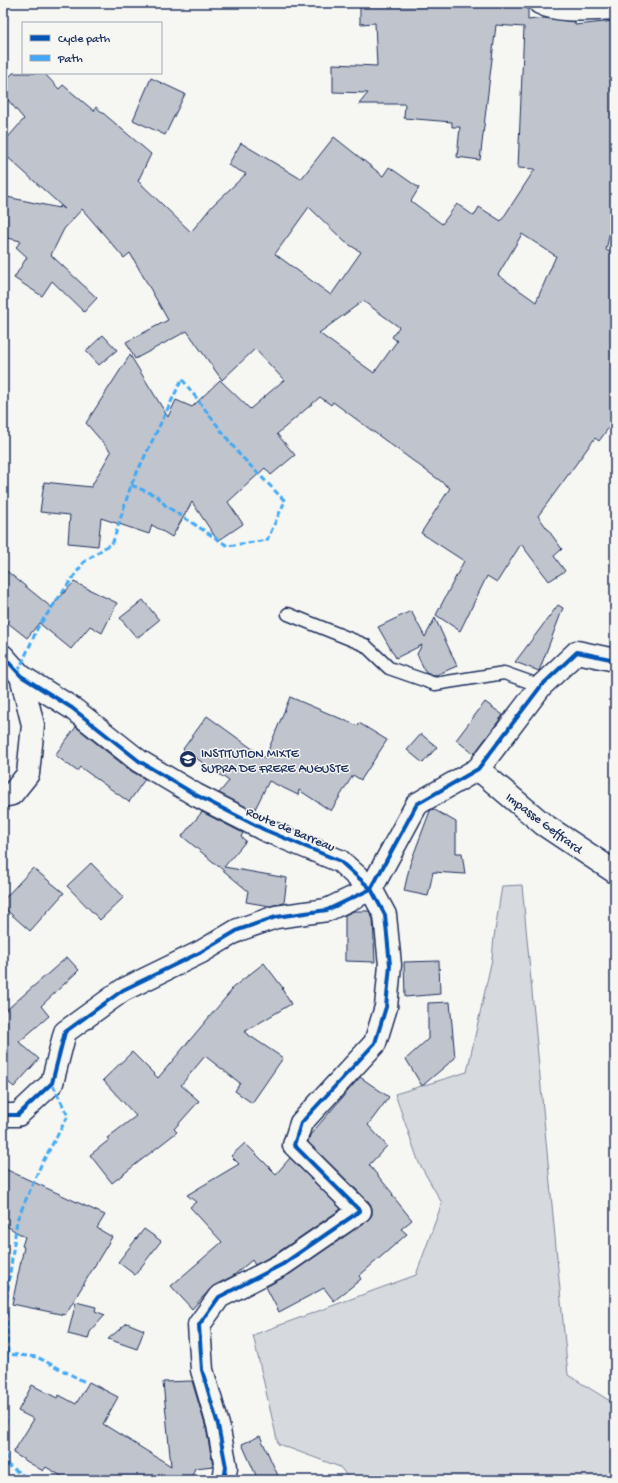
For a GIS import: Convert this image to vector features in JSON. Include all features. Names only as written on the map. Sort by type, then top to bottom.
[{"type":"street","points":[[540,3],[547,7],[589,9],[615,8]]},
{"type":"street","points":[[3,1116],[18,1115],[52,1083],[65,1032],[123,990],[201,952],[238,930],[276,917],[327,910],[371,889],[417,804],[478,769],[541,686],[577,652],[615,660]]},
{"type":"street","name":"Route de Barreau","points":[[3,656],[21,676],[72,708],[145,765],[196,795],[265,830],[340,860],[371,889],[385,915],[390,966],[386,1007],[375,1043],[301,1123],[294,1145],[360,1211],[283,1264],[219,1297],[199,1325],[202,1370],[218,1425],[226,1467],[224,1480]]},
{"type":"street","points":[[3,796],[12,794],[28,774],[33,725],[21,676]]},
{"type":"street","name":"Impasse Geffrard","points":[[478,769],[543,824],[615,872]]},
{"type":"lane","points":[[288,614],[365,645],[390,668],[435,684],[504,673],[541,686]]},
{"type":"shaded area","points":[[522,885],[568,1375],[615,1404],[615,1480],[350,1480],[340,1467],[278,1444],[253,1335],[416,1275],[442,1203],[419,1163],[395,1094],[467,1072],[492,959],[502,886]]},
{"type":"building","points":[[360,3],[528,3],[528,20],[544,18],[575,22],[575,25],[615,21],[615,208],[606,250],[615,255],[615,419],[599,441],[595,438],[538,516],[562,549],[554,556],[565,571],[549,581],[521,544],[497,582],[487,576],[460,631],[436,615],[464,561],[421,533],[450,488],[333,402],[331,405],[320,397],[277,434],[295,455],[271,475],[265,468],[228,502],[243,524],[218,541],[192,502],[172,537],[152,525],[149,534],[101,518],[98,546],[68,543],[70,515],[40,512],[44,482],[91,487],[111,452],[86,423],[130,355],[168,417],[176,400],[192,407],[220,380],[250,409],[284,380],[255,349],[222,380],[187,331],[135,359],[126,342],[168,320],[130,253],[124,258],[82,209],[64,229],[51,255],[97,298],[84,312],[52,281],[42,296],[14,278],[27,257],[16,247],[21,241],[3,237],[3,213],[7,197],[59,208],[60,206],[65,209],[3,153],[3,143],[24,119],[3,94],[3,83],[13,73],[45,74],[59,89],[63,85],[94,111],[96,107],[151,154],[138,181],[191,232],[213,205],[246,174],[228,165],[241,143],[301,179],[334,137],[383,176],[389,167],[419,188],[411,201],[442,224],[457,204],[474,216],[479,207],[501,221],[535,169],[518,168],[524,27],[496,25],[480,160],[457,157],[460,127],[452,127],[452,122],[404,118],[405,104],[359,104],[368,93],[333,92],[333,64],[377,66],[375,23],[360,24]],"holes":[[[309,207],[345,242],[361,252],[331,295],[275,254]],[[522,234],[556,256],[536,302],[498,275]],[[363,301],[399,327],[392,337],[397,341],[374,373],[319,333]]]},
{"type":"building","points":[[151,78],[185,94],[165,135],[133,120]]},
{"type":"building","points":[[103,335],[117,350],[99,365],[86,351]]},
{"type":"building","points":[[3,568],[51,607],[74,582],[117,603],[102,633],[90,626],[71,649],[39,623],[27,638],[3,619]]},
{"type":"building","points":[[143,600],[159,620],[137,638],[120,618]]},
{"type":"building","points":[[558,605],[563,608],[539,671],[515,662]]},
{"type":"building","points":[[411,611],[425,637],[435,618],[457,666],[434,676],[426,673],[417,654],[422,645],[396,658],[378,627]]},
{"type":"building","points":[[290,697],[358,726],[359,723],[387,740],[361,780],[353,775],[331,811],[299,790],[298,795],[269,781],[254,811],[219,793],[229,781],[183,749],[207,716],[265,758]]},
{"type":"building","points":[[485,702],[503,715],[474,754],[456,740]]},
{"type":"building","points":[[76,727],[131,771],[145,779],[129,802],[80,767],[77,771],[55,755]]},
{"type":"building","points":[[421,734],[437,747],[423,763],[407,750]]},
{"type":"building","points":[[433,809],[456,822],[456,853],[462,853],[465,874],[433,872],[428,896],[404,891],[410,864],[430,811]]},
{"type":"building","points":[[202,812],[243,833],[241,837],[246,841],[224,867],[287,878],[284,903],[270,906],[246,902],[248,891],[182,836]]},
{"type":"building","points":[[91,863],[124,897],[100,920],[67,886]]},
{"type":"building","points":[[33,868],[64,893],[30,931],[3,907],[3,900]]},
{"type":"building","points":[[354,911],[369,911],[373,919],[375,962],[345,961],[345,915]]},
{"type":"building","points":[[67,957],[79,970],[41,1006],[49,1016],[19,1042],[39,1059],[14,1087],[3,1078],[3,1013]]},
{"type":"building","points":[[439,961],[440,994],[405,997],[404,962]]},
{"type":"building","points":[[264,963],[283,988],[282,989],[291,1004],[244,1032],[283,1058],[252,1103],[235,1091],[240,1083],[205,1056],[181,1085],[199,1101],[174,1129],[177,1132],[112,1183],[90,1155],[109,1140],[107,1138],[136,1116],[103,1080],[132,1052],[158,1078],[232,990],[231,989]]},
{"type":"building","points":[[450,1002],[455,1058],[422,1086],[406,1059],[428,1039],[428,1003]]},
{"type":"building","points":[[360,1077],[389,1097],[368,1125],[387,1146],[369,1165],[412,1220],[401,1229],[407,1234],[359,1276],[361,1279],[334,1301],[324,1288],[279,1312],[266,1287],[290,1274],[367,1221],[372,1215],[372,1208],[369,1202],[308,1142],[310,1135]]},
{"type":"building","points":[[245,1143],[276,1174],[290,1158],[341,1209],[277,1253],[255,1265],[252,1260],[233,1276],[213,1286],[192,1309],[171,1286],[222,1242],[190,1207],[196,1202],[187,1195],[239,1164],[231,1156]]},
{"type":"building","points":[[3,1168],[105,1215],[97,1228],[112,1237],[65,1315],[12,1304],[24,1247],[22,1246],[25,1237],[3,1224]]},
{"type":"building","points":[[144,1229],[161,1241],[135,1275],[118,1262]]},
{"type":"building","points":[[76,1302],[96,1307],[95,1311],[105,1315],[90,1332],[88,1339],[68,1334]]},
{"type":"building","points":[[127,1323],[144,1330],[137,1349],[108,1339]]},
{"type":"building","points":[[192,1381],[206,1428],[213,1466],[195,1468],[191,1478],[193,1480],[68,1480],[46,1467],[43,1471],[13,1453],[34,1419],[18,1411],[32,1385],[57,1398],[59,1395],[76,1404],[89,1382],[118,1397],[103,1424],[171,1466],[163,1382]]},
{"type":"building","points":[[260,1436],[280,1480],[258,1480],[242,1444]]},
{"type":"marked path","points":[[18,672],[38,627],[84,562],[113,542],[131,485],[182,379],[239,454],[285,501],[267,540],[228,546],[166,506],[157,496],[131,485]]},
{"type":"marked path","points":[[3,1389],[8,1354],[6,1304],[17,1220],[41,1165],[68,1116],[52,1083]]},
{"type":"marked path","points":[[4,1351],[8,1354],[37,1357],[85,1382]]},
{"type":"marked path","points":[[3,1392],[6,1419],[4,1438],[6,1464],[3,1467]]},
{"type":"marked path","points":[[6,1464],[30,1480]]},
{"type":"cycle path","points":[[3,656],[21,676],[72,708],[139,761],[196,795],[265,830],[340,861],[371,889],[417,804],[478,769],[541,686],[577,652],[615,660]]},
{"type":"cycle path","points":[[3,1115],[18,1115],[52,1083],[65,1032],[123,990],[201,952],[238,930],[276,917],[327,910],[371,889],[385,915],[390,965],[386,1007],[375,1043],[301,1123],[294,1145],[360,1211],[283,1264],[219,1297],[199,1325],[202,1370],[218,1425],[226,1467],[224,1480]]},
{"type":"place","name":"INSTITUTION MIXTE SUPRA DE FRERE AUGUSTE","points":[[188,759]]}]
